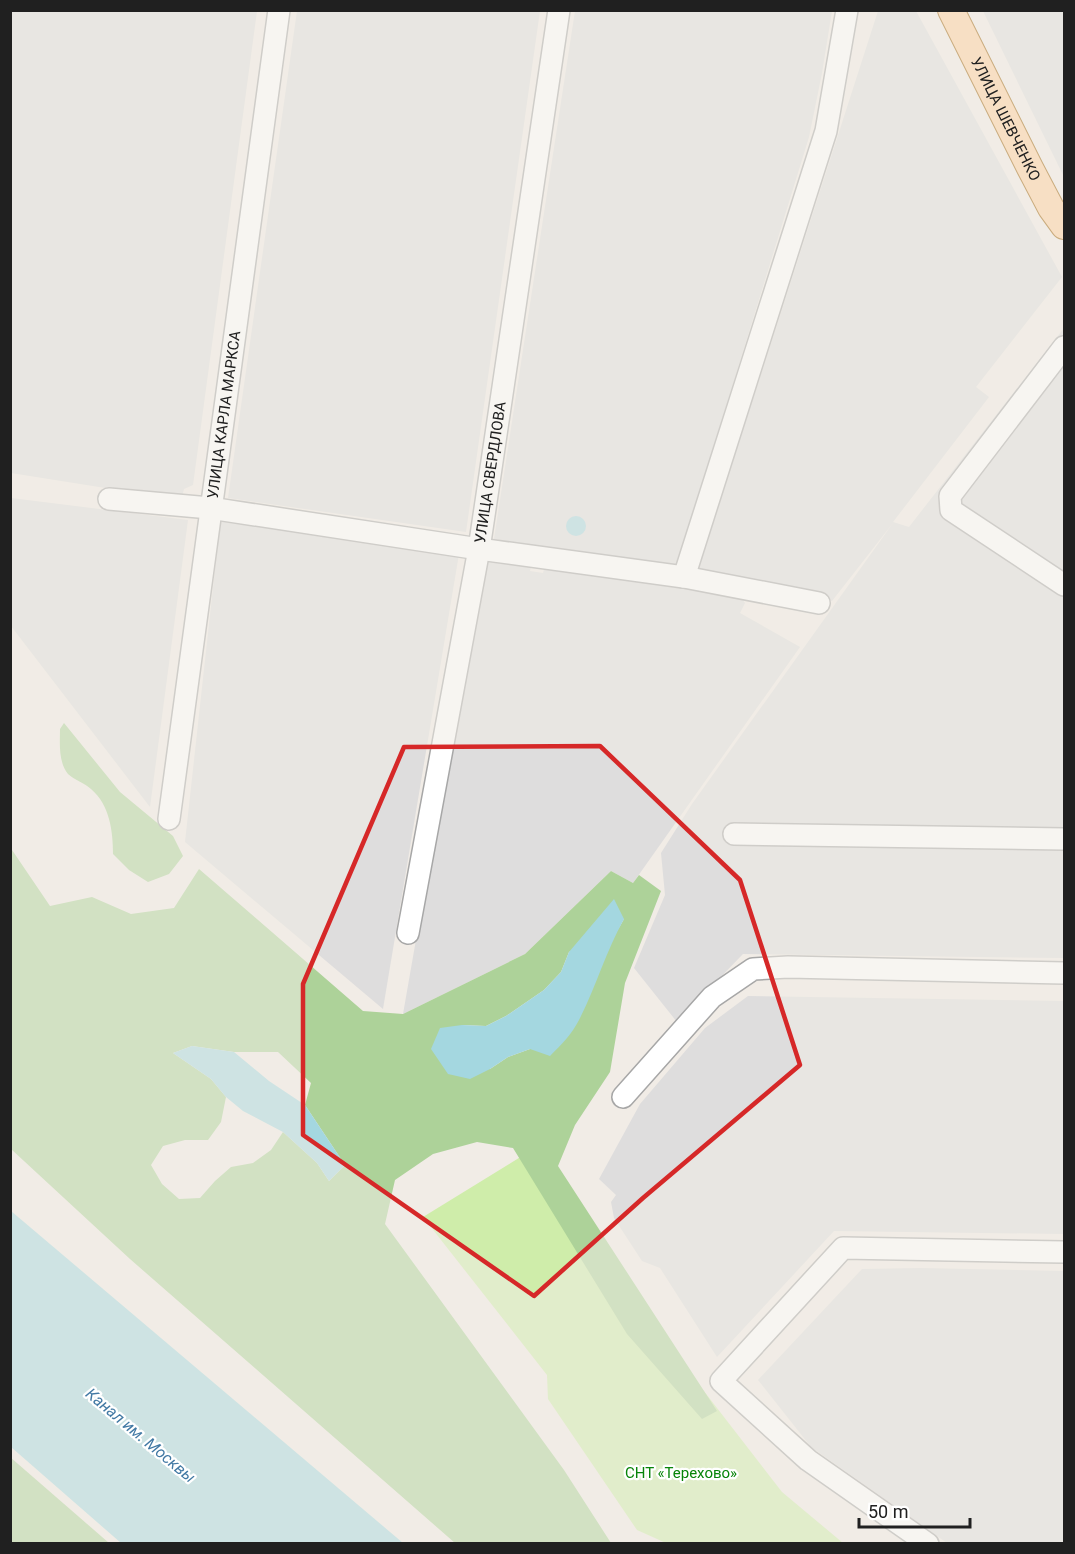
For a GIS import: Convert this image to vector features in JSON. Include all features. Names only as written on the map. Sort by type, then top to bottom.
[{"type":"main road","name":"УЛИЦА ШЕВЧЕНКО","points":[[951,10],[1040,188],[1051,208],[1065,226]]},
{"type":"street","name":"УЛИЦА КАРЛА МАРКСА","points":[[169,819],[279,10]]},
{"type":"street","name":"УЛИЦА СВЕРДЛОВА","points":[[408,933],[479,549],[558,10]]},
{"type":"street","points":[[684,577],[826,131],[847,10]]},
{"type":"street","points":[[1065,347],[950,496],[951,510],[1065,585]]},
{"type":"street","points":[[109,499],[210,508],[479,549],[684,577],[819,603]]},
{"type":"street","points":[[734,834],[1065,839]]},
{"type":"street","points":[[623,1097],[712,997],[753,969],[788,967],[1065,973]]},
{"type":"street","points":[[928,1544],[808,1460],[721,1381],[843,1248],[1065,1252]]},
{"type":"highlighted area","points":[[600,746],[740,880],[800,1065],[643,1198],[534,1296],[303,1135],[303,984],[404,747]]},
{"type":"shaded area","points":[[10,11],[257,11],[193,485],[184,489],[181,500],[11,473]]},
{"type":"shaded area","points":[[297,11],[540,11],[466,532],[228,498]]},
{"type":"shaded area","points":[[575,11],[832,11],[809,137],[676,569],[494,539]]},
{"type":"shaded area","points":[[878,11],[916,11],[1062,277],[976,387],[989,397],[893,522],[909,527],[1064,328],[1064,958],[743,954],[677,1022],[634,968],[665,895],[661,853],[692,804],[893,523],[832,601],[697,574],[693,568],[757,387]]},
{"type":"shaded area","points":[[983,11],[1064,11],[1064,177]]},
{"type":"shaded area","points":[[11,498],[188,520],[150,807],[11,626]]},
{"type":"shaded area","points":[[221,515],[459,554],[383,1009],[185,842]]},
{"type":"shaded area","points":[[483,556],[532,563],[530,571],[543,573],[545,566],[739,595],[745,603],[740,613],[800,647],[633,883],[611,871],[525,954],[403,1014]]},
{"type":"shaded area","points":[[748,996],[1064,1001],[1064,1234],[834,1231],[717,1357],[660,1268],[642,1261],[614,1218],[611,1202],[616,1195],[599,1179],[640,1104],[705,1028]]},
{"type":"shaded area","points":[[862,1269],[1064,1271],[1064,1543],[947,1543],[811,1447],[758,1380]]},
{"type":"green space","points":[[64,723],[120,792],[173,836],[183,856],[169,874],[148,882],[129,870],[113,854],[111,828],[102,803],[89,787],[68,774],[63,764],[60,752],[60,729]]},
{"type":"green space","points":[[10,847],[50,906],[92,897],[131,914],[174,908],[199,869],[363,1011],[403,1014],[525,954],[611,871],[633,883],[639,875],[661,891],[625,983],[610,1072],[575,1125],[558,1166],[717,1411],[702,1419],[627,1334],[513,1148],[477,1142],[433,1154],[395,1180],[385,1224],[564,1470],[611,1543],[455,1543],[130,1259],[11,1149]],"holes":[[[624,919],[612,940],[530,1049],[508,1057],[490,1069],[462,1025],[486,1026],[506,1016],[544,990],[561,972],[569,952]],[[192,1046],[234,1052],[278,1052],[311,1083],[305,1105],[345,1165],[329,1181],[317,1163],[283,1132],[271,1150],[253,1163],[231,1167],[200,1198],[179,1199],[162,1184],[151,1165],[163,1146],[185,1140],[208,1140],[221,1122],[226,1097],[211,1079],[173,1053]]]},
{"type":"green space","name":"СНТ «Терехово»","points":[[522,1156],[782,1492],[843,1543],[666,1543],[637,1530],[548,1399],[547,1375],[423,1217]]},
{"type":"green space","points":[[10,1457],[109,1543],[11,1543]]},
{"type":"water","points":[[572,516],[580,516],[586,522],[586,530],[580,536],[572,536],[566,530],[566,522]]},
{"type":"water","points":[[614,899],[624,919],[579,1020],[570,1035],[558,1048],[550,1056],[530,1049],[508,1057],[470,1079],[448,1074],[431,1049],[440,1028],[462,1025],[486,1026],[506,1016],[544,990],[561,972],[569,952]]},
{"type":"water","points":[[192,1046],[234,1052],[269,1081],[305,1105],[345,1165],[329,1181],[317,1163],[283,1132],[243,1111],[226,1097],[211,1079],[173,1053]]},
{"type":"water","name":"Канал им. Москвы","points":[[10,1211],[403,1543],[121,1543],[11,1447]]}]
